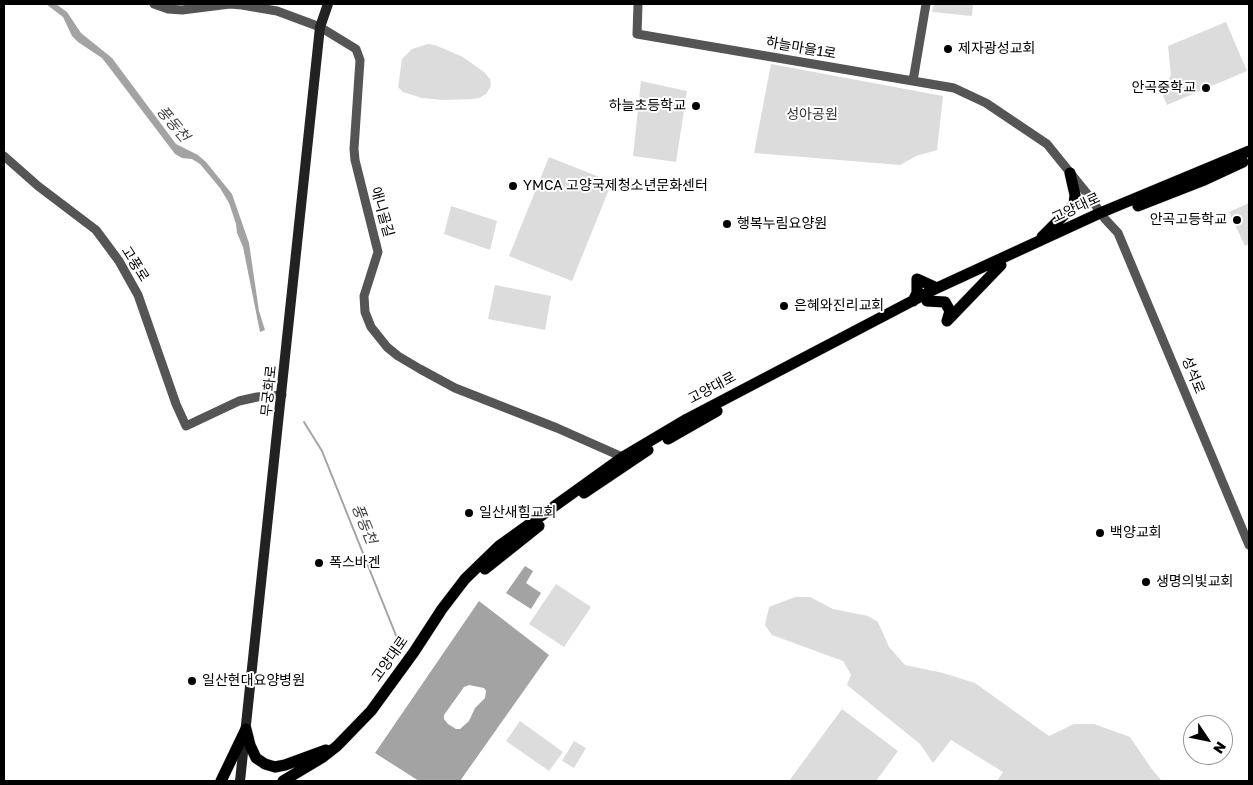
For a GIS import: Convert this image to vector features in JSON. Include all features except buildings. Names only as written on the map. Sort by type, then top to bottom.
[{"type":"main road","name":"무궁화로","points":[[240,781],[320,27],[328,4]]},
{"type":"main road","name":"고양대로","points":[[283,781],[337,746],[379,700],[442,609],[465,580],[498,546],[687,419],[762,378],[938,288],[1249,150]]},
{"type":"main road","name":"고양대로","points":[[295,781],[321,766],[375,715],[471,583],[506,551],[627,459],[646,451],[752,392],[927,301],[1102,216],[1202,181],[1249,159]]},
{"type":"main road","points":[[1032,246],[1074,205],[1075,194],[1070,173]]},
{"type":"main road","points":[[927,301],[945,302],[950,311],[947,322],[1001,265]]},
{"type":"main road","points":[[914,301],[917,294],[917,279],[938,288]]},
{"type":"main road","points":[[246,729],[256,758],[265,764],[275,767],[337,746]]},
{"type":"main road","points":[[221,781],[246,729]]},
{"type":"street","name":"애니골길","points":[[154,4],[168,9],[182,10],[222,4],[242,4],[277,11],[320,27],[353,47],[360,56],[355,160],[358,179],[378,252],[364,296],[365,312],[371,327],[398,356],[455,388],[557,428],[627,459]]},
{"type":"street","name":"하늘마을1로","points":[[638,4],[637,34],[913,81]]},
{"type":"street","points":[[913,81],[926,4]]},
{"type":"street","name":"성석로","points":[[913,81],[954,88],[986,103],[1047,144],[1102,216],[1118,233],[1249,545]]},
{"type":"street","name":"고풍로","points":[[4,156],[38,186],[96,230],[119,261],[138,295],[176,404],[186,426],[239,402],[257,397],[282,395]]},
{"type":"green space","points":[[934,4],[973,4],[972,16],[932,12]]},
{"type":"green space","points":[[1226,22],[1247,71],[1167,105],[1161,91],[1171,75],[1168,46]]},
{"type":"green space","points":[[428,44],[463,57],[484,72],[490,79],[491,86],[486,94],[473,99],[443,100],[422,98],[403,92],[398,87],[402,59],[412,49]]},
{"type":"green space","name":"성아공원","points":[[771,64],[943,96],[937,150],[916,156],[900,165],[754,153]]},
{"type":"green space","points":[[641,81],[687,91],[676,162],[633,156]]},
{"type":"green space","points":[[549,157],[612,182],[572,281],[509,256]]},
{"type":"green space","points":[[1249,203],[1249,244],[1245,246],[1229,212]]},
{"type":"green space","points":[[451,206],[497,221],[490,250],[444,234]]},
{"type":"green space","points":[[495,285],[551,296],[545,330],[488,319]]},
{"type":"green space","points":[[556,584],[591,607],[564,647],[529,624]]},
{"type":"green space","points":[[795,597],[810,597],[833,609],[868,616],[878,622],[889,647],[905,665],[943,673],[975,683],[1049,736],[1074,724],[1094,724],[1130,737],[1162,781],[997,781],[1003,772],[951,740],[933,763],[920,744],[847,685],[851,675],[843,661],[772,635],[765,625],[769,607]]},
{"type":"green space","points":[[842,709],[898,751],[876,781],[789,781]]},
{"type":"green space","points":[[520,721],[563,752],[549,771],[506,741]]},
{"type":"green space","points":[[574,741],[586,748],[574,768],[562,761]]},
{"type":"shaded area","points":[[46,4],[56,4],[67,12],[81,33],[112,58],[176,144],[198,155],[206,162],[232,194],[249,243],[259,311],[265,330],[260,332],[243,247],[229,203],[220,188],[200,164],[192,159],[182,158],[175,154],[102,58],[78,42],[72,36],[63,17]]},
{"type":"shaded area","points":[[525,566],[533,571],[526,583],[541,593],[531,609],[506,593]]},
{"type":"shaded area","points":[[479,601],[549,655],[460,781],[419,781],[375,753]],"holes":[[[469,685],[484,688],[486,691],[485,698],[475,708],[469,721],[460,729],[456,729],[448,724],[444,719],[444,715],[464,687]]]},
{"type":"waterway","name":"풍동천","points":[[304,422],[322,451],[397,638]]},
{"type":"place","name":"제자광성교회","points":[[948,49]]},
{"type":"place","name":"안곡중학교","points":[[1206,88]]},
{"type":"place","name":"하늘초등학교","points":[[696,106]]},
{"type":"place","name":"YMCA 고양국제청소년문화센터","points":[[513,186]]},
{"type":"place","name":"안곡고등학교","points":[[1237,220]]},
{"type":"place","name":"행복누림요양원","points":[[727,224]]},
{"type":"place","name":"은혜와진리교회","points":[[784,306]]},
{"type":"place","name":"일산새힘교회","points":[[469,513]]},
{"type":"place","name":"백양교회","points":[[1100,533]]},
{"type":"place","name":"폭스바겐","points":[[319,563]]},
{"type":"place","name":"생명의빛교회","points":[[1146,582]]},
{"type":"place","name":"일산현대요양병원","points":[[192,681]]}]
